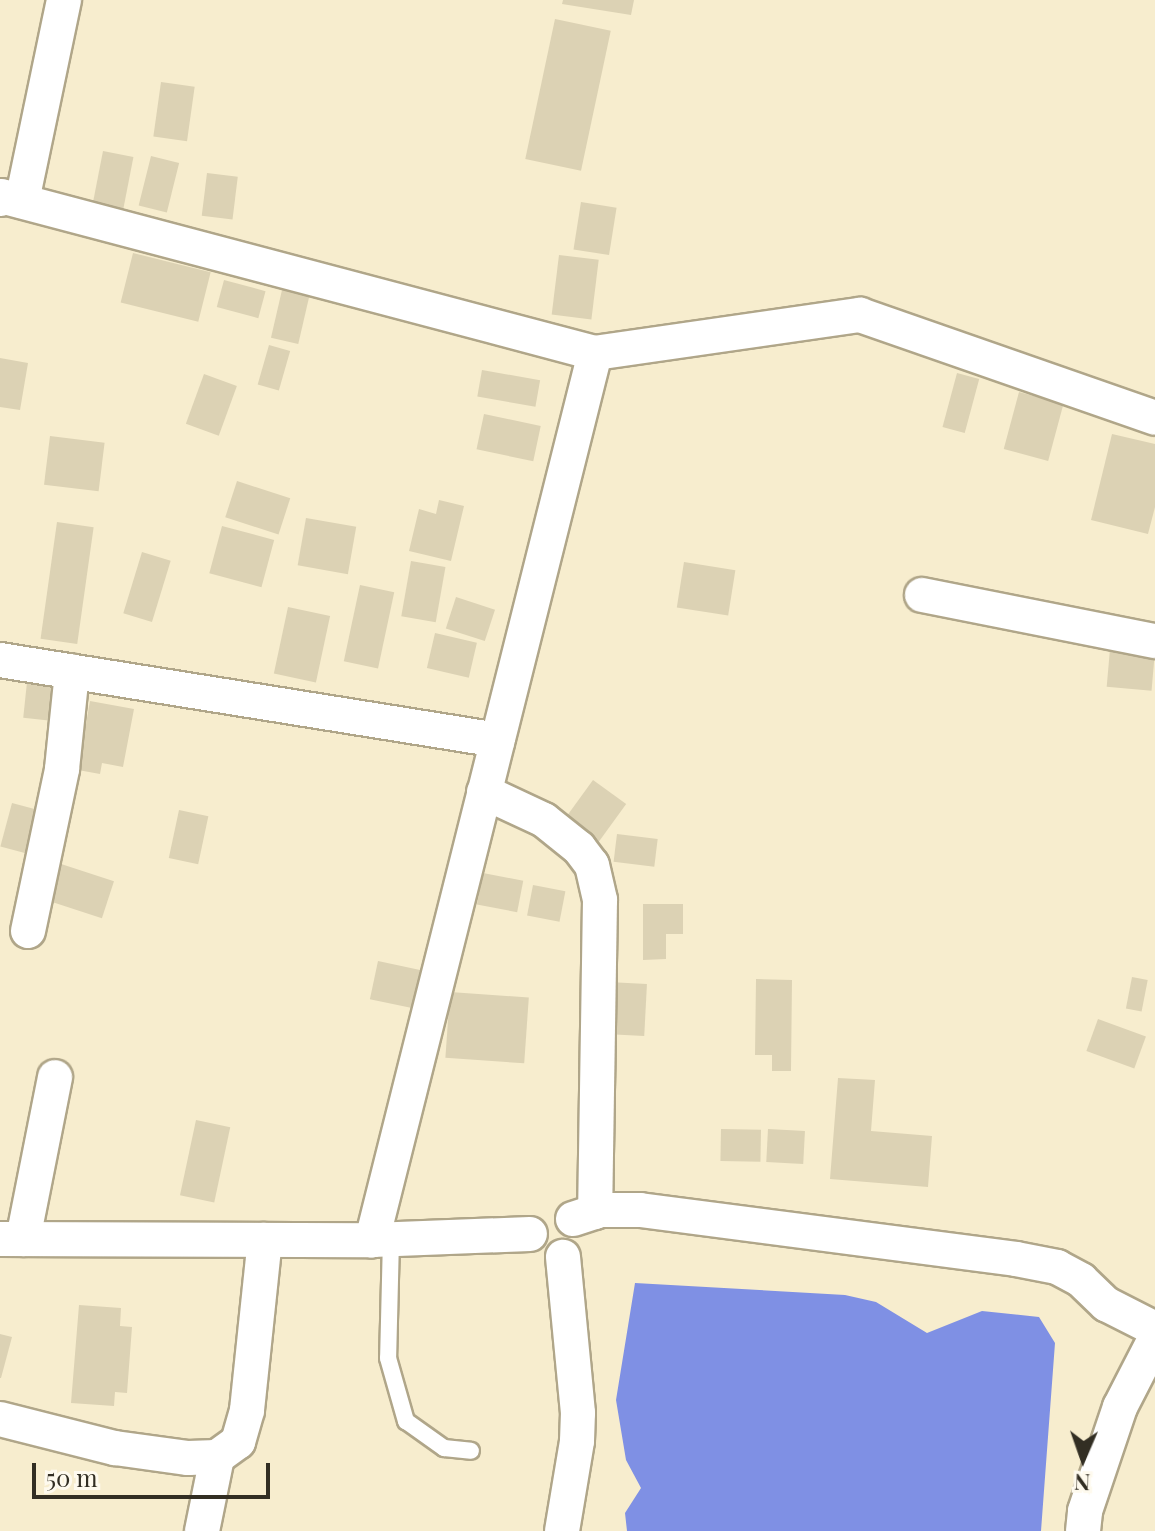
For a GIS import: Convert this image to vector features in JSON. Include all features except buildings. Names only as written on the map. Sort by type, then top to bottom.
[{"type":"street","points":[[64,0],[11,200],[595,353],[860,315],[1155,418]]},
{"type":"street","points":[[381,1240],[484,792],[595,353]]},
{"type":"street","points":[[922,595],[1155,641]]},
{"type":"street","points":[[0,660],[498,740]]},
{"type":"street","points":[[28,931],[62,769],[72,672]]},
{"type":"street","points":[[484,792],[544,820],[579,848],[592,865],[600,900],[584,1215],[578,1239],[563,1257],[578,1413],[577,1441],[562,1531]]},
{"type":"street","points":[[55,1077],[12,1239],[381,1240],[530,1234]]},
{"type":"street","points":[[563,1257],[541,1254],[530,1234],[535,1220],[548,1211],[584,1215],[640,1210],[1057,1267],[1081,1280],[1106,1304],[1155,1329]]},
{"type":"street","points":[[0,1419],[115,1448],[188,1458],[217,1457],[238,1442],[247,1410],[265,1240]]},
{"type":"street","points":[[1083,1531],[1085,1511],[1120,1407],[1155,1339]]},
{"type":"street","points":[[202,1531],[217,1457]]},
{"type":"lane","points":[[381,1240],[388,1358],[406,1421],[444,1448],[471,1451]]},
{"type":"water","points":[[635,1283],[845,1295],[876,1302],[927,1333],[982,1311],[1039,1317],[1055,1343],[1041,1531],[627,1531],[625,1513],[641,1488],[626,1460],[616,1400]]}]
